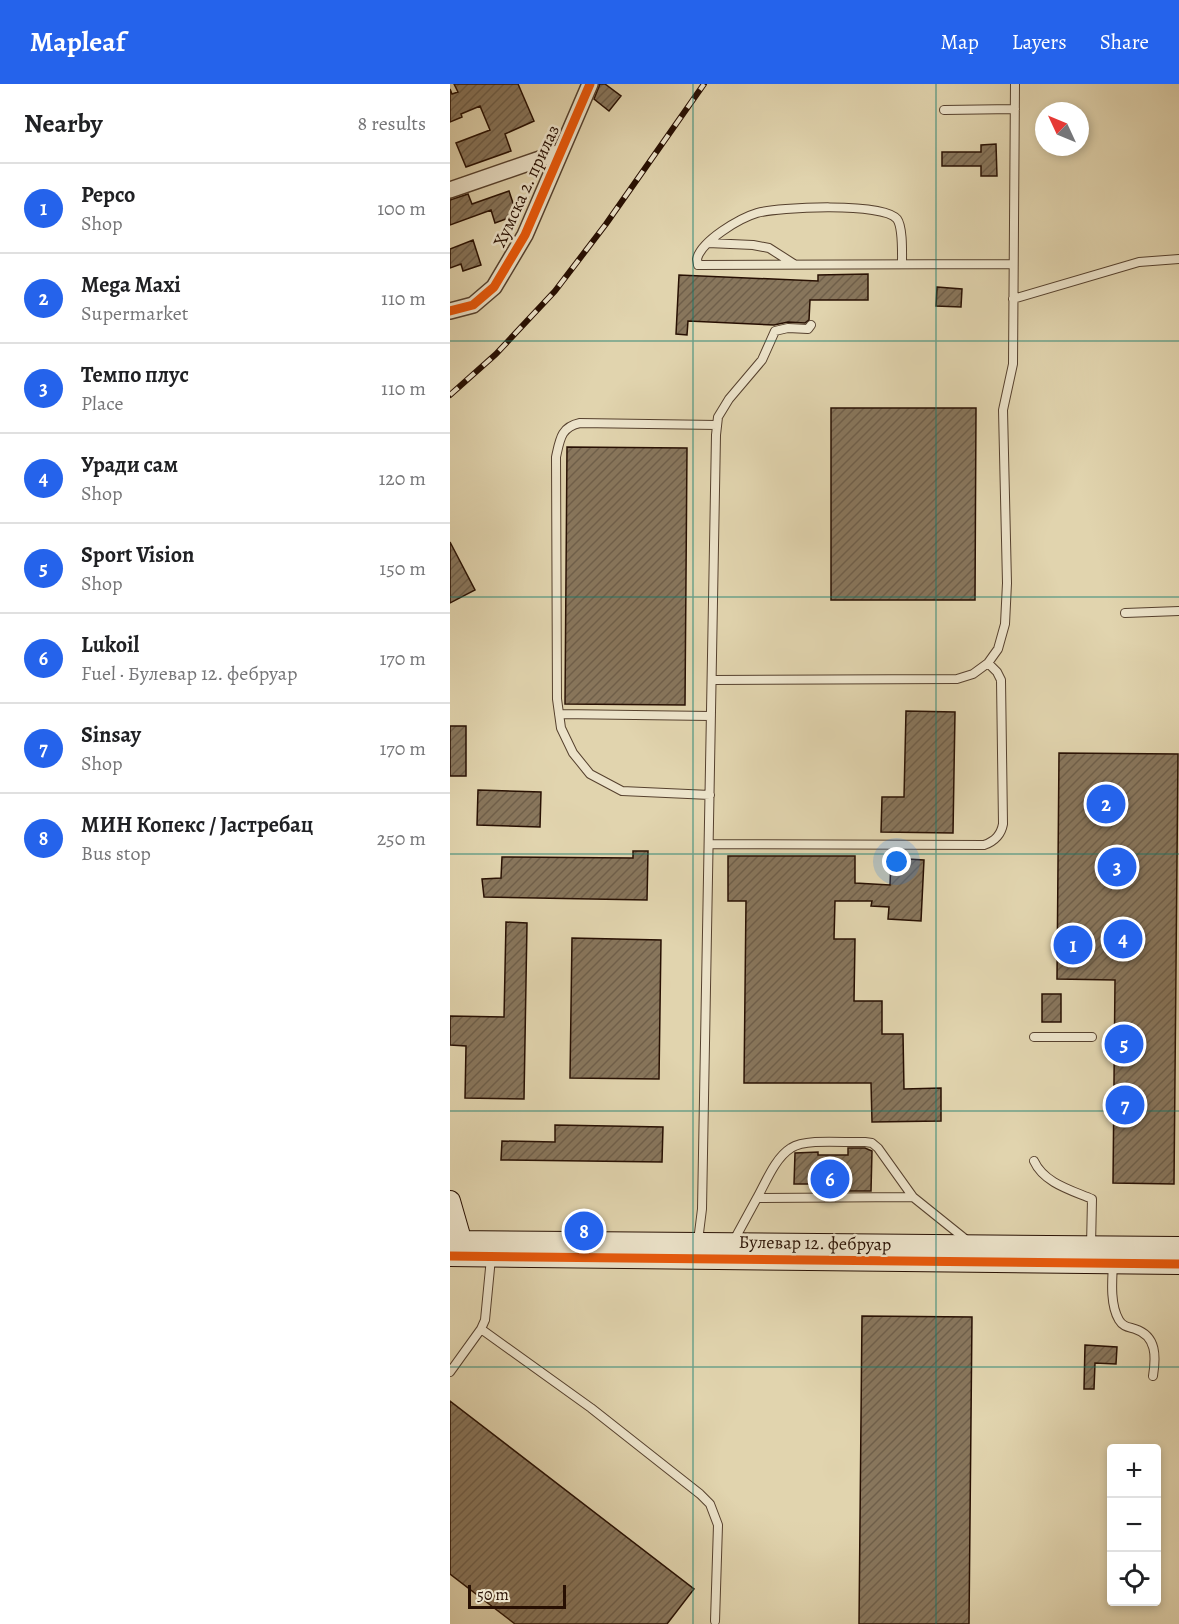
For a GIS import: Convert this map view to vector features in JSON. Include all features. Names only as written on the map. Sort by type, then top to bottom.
[{"type":"main road","points":[[450,1201],[457,1249]]},
{"type":"main road","name":"Булевар 12. фебруар","points":[[491,1249],[698,1243],[975,1246],[1091,1255],[1114,1263],[1179,1264]]},
{"type":"main road","name":"Булевар 12. фебруар","points":[[457,1249],[1091,1255],[1179,1247]]},
{"type":"street","name":"Хумска 2. прилаз","points":[[450,311],[473,305],[494,287],[525,235],[590,84]]},
{"type":"street","points":[[450,190],[560,152]]},
{"type":"lane","points":[[712,680],[957,679],[973,674],[988,663],[998,649],[1005,624],[1007,583],[1003,410],[1013,364],[1015,84]]},
{"type":"lane","points":[[944,110],[1015,109]]},
{"type":"lane","points":[[902,264],[900,227],[897,219],[888,212],[861,208],[781,209],[760,212],[743,218],[708,243],[698,253],[697,259],[698,265],[1013,264]]},
{"type":"lane","points":[[708,243],[769,248],[795,265]]},
{"type":"lane","points":[[1013,299],[1139,262],[1179,259]]},
{"type":"lane","points":[[698,1243],[702,1209],[717,425],[718,417],[729,399],[762,360],[775,331],[788,328],[808,329],[811,325]]},
{"type":"lane","points":[[710,795],[622,791],[590,774],[573,753],[561,728],[557,699],[556,457],[561,437],[570,425],[580,423],[717,425]]},
{"type":"lane","points":[[1125,613],[1179,611]]},
{"type":"lane","points":[[709,844],[984,845],[991,843],[1000,834],[1003,824],[1003,732],[1001,680],[988,663]]},
{"type":"lane","points":[[559,714],[711,716]]},
{"type":"lane","points":[[1034,1037],[1092,1037]]},
{"type":"lane","points":[[732,1244],[776,1165],[791,1147],[803,1143],[865,1142],[872,1143],[878,1148],[914,1197],[975,1246]]},
{"type":"lane","points":[[1034,1161],[1048,1179],[1092,1199],[1091,1255]]},
{"type":"lane","points":[[757,1198],[914,1197]]},
{"type":"lane","points":[[450,1372],[481,1329],[487,1309],[491,1249]]},
{"type":"lane","points":[[1114,1263],[1112,1287],[1118,1320],[1124,1326],[1145,1333],[1152,1343],[1156,1357],[1153,1376]]},
{"type":"lane","points":[[481,1329],[591,1408],[710,1504],[718,1525],[715,1621]]},
{"type":"building","points":[[454,84],[518,84],[534,121],[505,134],[511,151],[466,167],[456,143],[490,130],[480,106],[461,114],[462,117],[450,122],[450,89],[452,94],[458,92]]},
{"type":"building","points":[[600,84],[605,84],[621,96],[609,111],[594,99]]},
{"type":"building","points":[[996,144],[997,176],[981,176],[981,166],[942,166],[942,152],[981,152],[981,145]]},
{"type":"building","points":[[509,191],[517,215],[495,223],[491,210],[450,225],[450,200],[468,194],[472,204]]},
{"type":"building","points":[[473,240],[481,265],[463,271],[461,264],[450,268],[450,249]]},
{"type":"building","points":[[868,274],[868,300],[810,300],[809,320],[805,323],[788,322],[774,325],[688,321],[687,335],[676,334],[679,275],[818,281],[818,275]]},
{"type":"building","points":[[937,287],[962,289],[961,307],[936,306]]},
{"type":"building","points":[[831,408],[976,408],[975,600],[831,600]]},
{"type":"building","points":[[567,447],[687,448],[685,705],[565,704]]},
{"type":"building","points":[[450,542],[475,590],[450,603]]},
{"type":"building","points":[[906,711],[955,712],[953,833],[881,832],[882,797],[904,797]]},
{"type":"building","points":[[450,726],[466,726],[466,776],[450,776]]},
{"type":"building","points":[[1059,753],[1178,754],[1174,1184],[1113,1183],[1115,980],[1057,979]]},
{"type":"building","points":[[478,790],[541,792],[540,827],[477,825]]},
{"type":"building","points":[[633,851],[648,851],[647,900],[484,897],[482,879],[501,878],[502,857],[633,858]]},
{"type":"building","points":[[728,856],[855,856],[855,883],[890,885],[891,858],[924,860],[921,921],[888,919],[889,907],[871,906],[872,901],[835,901],[834,939],[855,939],[854,1001],[882,1001],[882,1034],[903,1034],[904,1089],[941,1088],[941,1121],[872,1122],[871,1083],[744,1083],[746,901],[728,901]]},
{"type":"building","points":[[506,922],[527,923],[524,1099],[465,1098],[466,1046],[450,1045],[450,1016],[504,1017]]},
{"type":"building","points":[[572,938],[661,940],[659,1079],[570,1078]]},
{"type":"building","points":[[1042,994],[1061,994],[1061,1022],[1042,1022]]},
{"type":"building","points":[[555,1125],[663,1127],[662,1162],[501,1160],[502,1141],[555,1142]]},
{"type":"building","points":[[848,1148],[865,1148],[872,1151],[871,1191],[847,1191],[847,1180],[818,1180],[818,1184],[794,1184],[795,1153],[818,1152],[818,1155],[848,1155]]},
{"type":"building","points":[[862,1316],[972,1317],[969,1624],[859,1624]]},
{"type":"building","points":[[1085,1345],[1117,1347],[1116,1364],[1095,1363],[1094,1389],[1084,1389]]},
{"type":"building","points":[[450,1401],[694,1589],[667,1624],[515,1624],[450,1574]]},
{"type":"railway","points":[[450,395],[496,354],[555,291],[606,224],[704,84]]},
{"type":"cycle path","points":[[450,311],[473,305],[494,287],[525,235],[590,84]]},
{"type":"cycle path","points":[[450,1256],[1179,1264]]},
{"type":"place","name":"Mega Maxi","points":[[1106,804]]},
{"type":"place","name":"Темпо плус","points":[[1117,867]]},
{"type":"place","name":"Уради сам","points":[[1123,939]]},
{"type":"place","name":"Pepco","points":[[1073,945]]},
{"type":"place","name":"Sport Vision","points":[[1124,1044]]},
{"type":"place","name":"Sinsay","points":[[1125,1105]]},
{"type":"place","name":"Lukoil","points":[[830,1179]]},
{"type":"place","name":"МИН Копекс / Јастребац","points":[[584,1231]]}]
